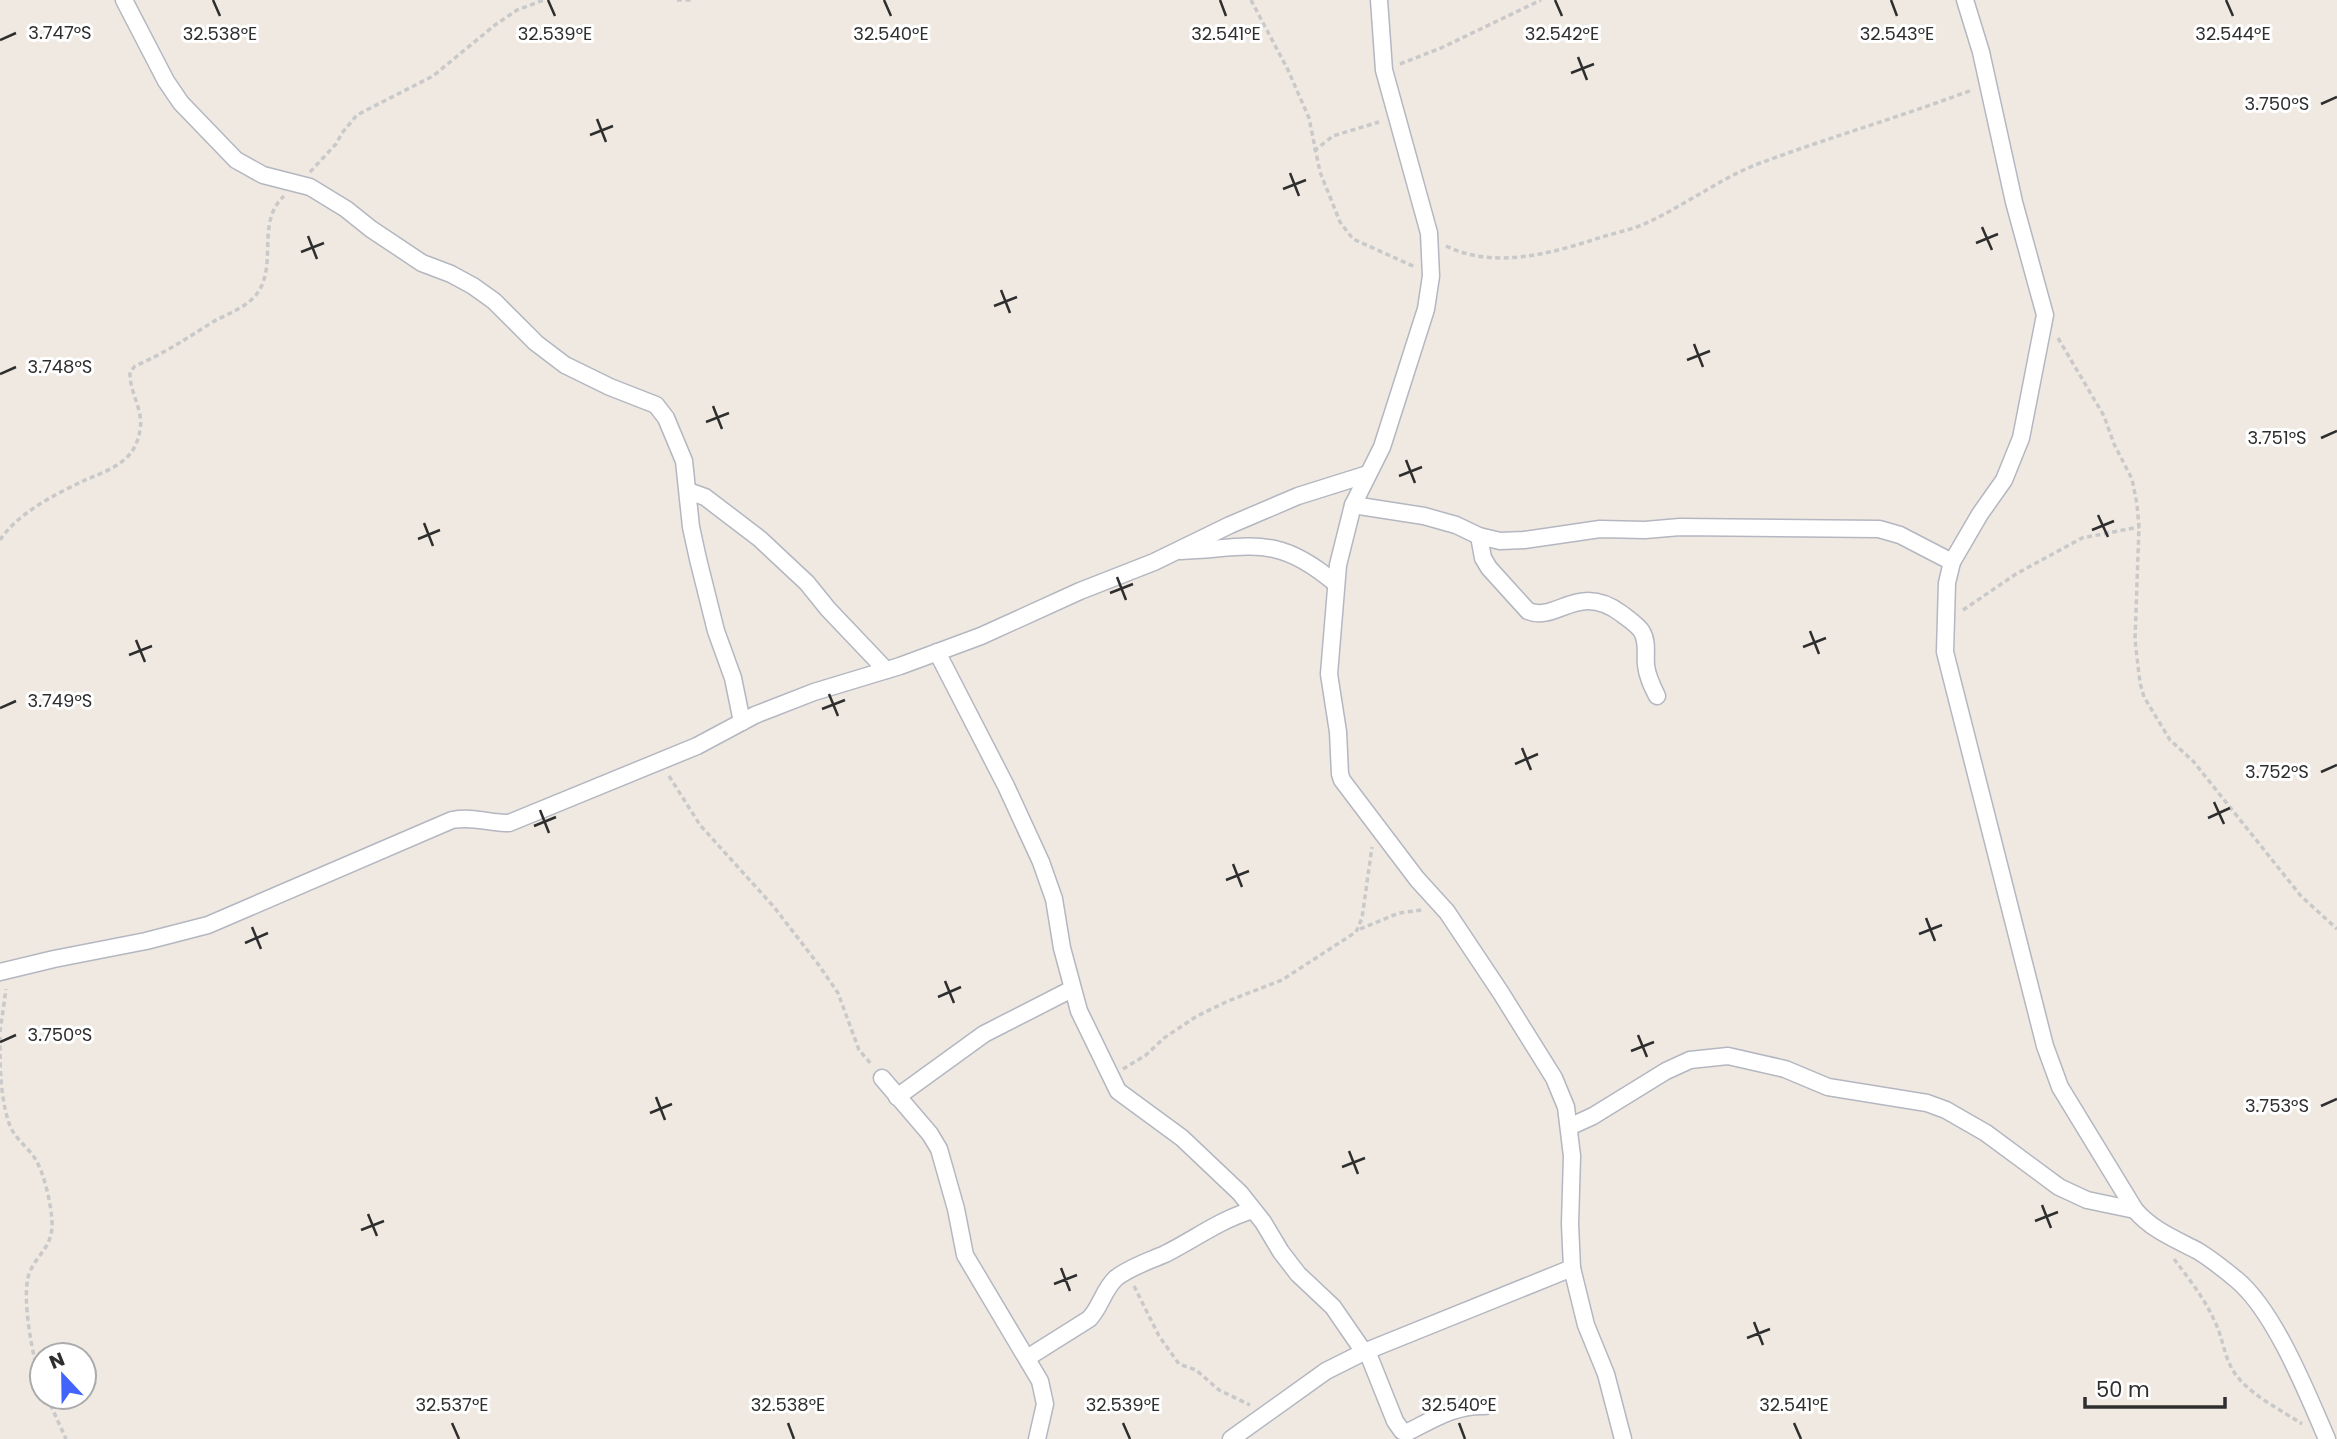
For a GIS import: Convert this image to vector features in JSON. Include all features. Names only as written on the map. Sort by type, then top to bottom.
[{"type":"street","points":[[124,0],[166,81],[181,103],[236,160],[263,175],[310,187],[422,263],[473,286],[494,301],[536,343],[565,365],[656,405],[666,418],[684,461],[691,527],[698,559],[716,631],[733,678],[742,722]]},
{"type":"street","points":[[1378,0],[1384,69],[1429,233],[1431,276],[1426,309],[1386,435],[1353,505],[1335,583],[1329,674],[1338,732],[1340,774],[1374,824],[1447,912],[1554,1078],[1566,1107],[1572,1156],[1572,1268],[1586,1325],[1606,1374],[1623,1439]]},
{"type":"street","points":[[1965,0],[1981,52],[2014,202],[2045,315],[2021,438],[2004,480],[1952,562],[1947,583],[1945,652],[2045,1046],[2060,1087],[2135,1210],[2147,1224],[2201,1253],[2239,1282],[2259,1306],[2288,1352],[2327,1439]]},
{"type":"street","points":[[4,971],[208,925],[452,820],[469,817],[509,823],[697,746],[742,722],[814,692],[937,653],[981,636],[1298,496],[1368,474]]},
{"type":"street","points":[[688,491],[705,497],[760,539],[807,583],[886,670]]},
{"type":"street","points":[[1353,505],[1424,516],[1500,541],[1578,531],[1680,527],[1879,529],[1900,535],[1952,562]]},
{"type":"street","points":[[1479,536],[1483,558],[1489,568],[1528,611],[1543,614],[1576,602],[1592,601],[1614,608],[1637,627],[1646,643],[1648,678],[1657,696]]},
{"type":"street","points":[[1175,551],[1263,546],[1298,556],[1335,583]]},
{"type":"street","points":[[937,653],[1006,786],[1041,862],[1054,899],[1079,1011],[1118,1091],[1203,1156],[1240,1193],[1298,1274],[1333,1307],[1366,1351],[1395,1421],[1402,1431],[1408,1432],[1447,1412],[1485,1406]]},
{"type":"street","points":[[898,1097],[984,1034],[1072,989]]},
{"type":"street","points":[[1569,1127],[1593,1116],[1678,1065],[1690,1060],[1728,1056],[1785,1069],[1828,1087],[1927,1103],[1946,1110],[1986,1133],[2059,1187],[2087,1199],[2135,1210]]},
{"type":"street","points":[[882,1078],[930,1134],[939,1149],[956,1209],[965,1255],[1040,1381],[1045,1404],[1037,1439]]},
{"type":"street","points":[[1027,1358],[1097,1312],[1116,1278],[1188,1242],[1228,1218],[1253,1210]]},
{"type":"street","points":[[1231,1439],[1326,1371],[1366,1351],[1572,1268]]},
{"type":"path","points":[[0,540],[23,516],[112,467],[131,452],[140,433],[141,422],[132,393],[130,372],[135,366],[197,334],[253,297],[265,274],[272,212],[280,200],[336,144],[342,132],[357,115],[433,76],[495,25],[517,10],[544,0]]},
{"type":"path","points":[[677,0],[693,0]]},
{"type":"path","points":[[1251,0],[1300,97],[1308,118],[1314,151],[1340,222],[1353,239],[1402,259],[1431,276]]},
{"type":"path","points":[[1384,69],[1441,48],[1541,0]]},
{"type":"path","points":[[1429,233],[1447,247],[1486,258],[1509,258],[1562,250],[1642,225],[1694,195],[1754,166],[1987,85]]},
{"type":"path","points":[[1314,151],[1333,136],[1379,122]]},
{"type":"path","points":[[2045,315],[2104,416],[2114,444],[2132,479],[2139,527],[2134,640],[2144,697],[2171,740],[2193,761],[2301,896],[2337,929]]},
{"type":"path","points":[[1945,624],[1987,592],[2082,538],[2139,527]]},
{"type":"path","points":[[657,762],[699,825],[774,907],[818,964],[838,993],[859,1050],[882,1078]]},
{"type":"path","points":[[1358,929],[1362,918],[1374,824]]},
{"type":"path","points":[[1111,1079],[1119,1070],[1152,1051],[1164,1038],[1197,1016],[1282,980],[1347,940],[1358,929],[1399,913],[1436,909],[1447,912]]},
{"type":"path","points":[[4,971],[0,1034],[1,1086],[5,1110],[11,1129],[36,1160],[52,1220],[52,1237],[29,1276],[27,1291],[33,1341]]},
{"type":"path","points":[[2172,1256],[2206,1304],[2217,1325],[2233,1371],[2248,1389],[2304,1425]]},
{"type":"path","points":[[1127,1272],[1159,1336],[1179,1364],[1196,1370],[1219,1390],[1242,1400],[1265,1415]]},
{"type":"path","points":[[53,1411],[66,1439]]}]
